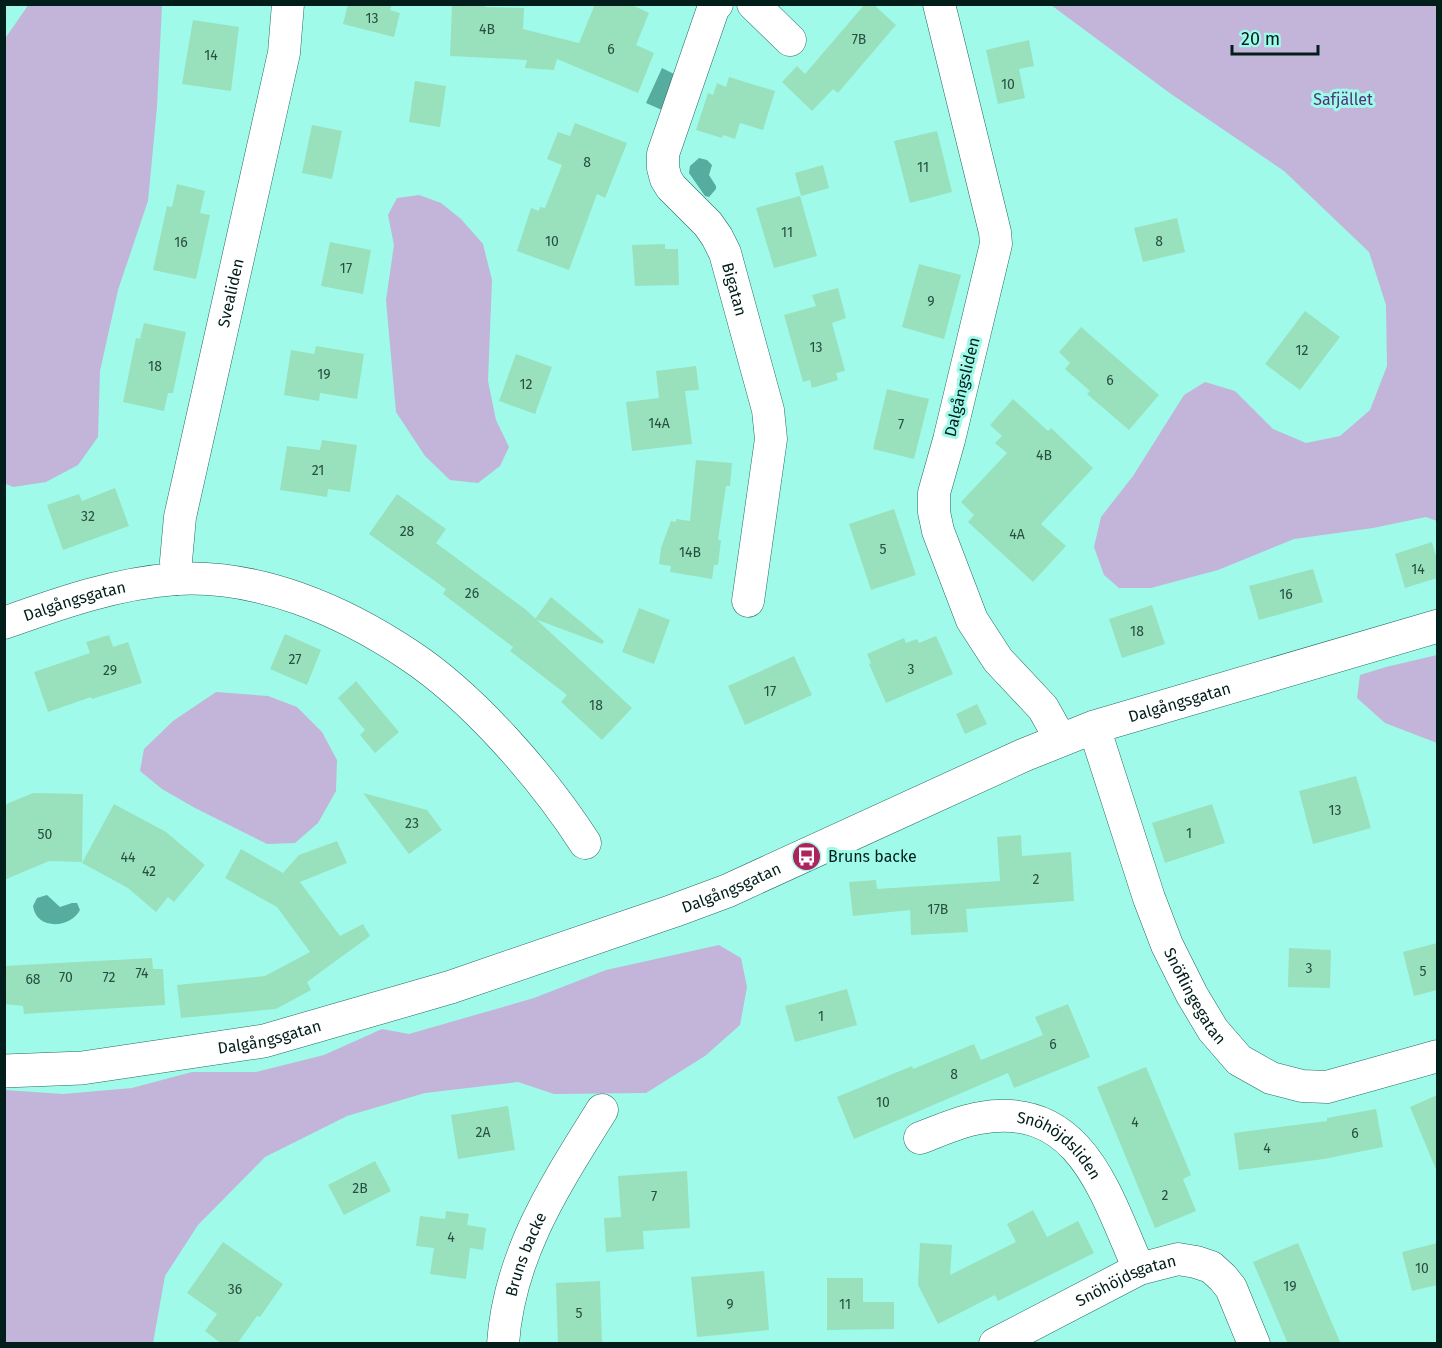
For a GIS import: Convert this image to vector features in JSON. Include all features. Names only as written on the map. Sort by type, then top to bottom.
[{"type":"street","name":"Svealiden","points":[[177,579],[176,561],[180,517],[284,53],[288,4]]},
{"type":"street","name":"Bigatan","points":[[717,4],[713,9],[663,154],[663,168],[671,187],[708,225],[725,253],[768,410],[771,439],[748,601]]},
{"type":"street","points":[[753,4],[790,40]]},
{"type":"street","name":"Dalgångsliden","points":[[939,4],[996,244],[934,493],[934,512],[938,531],[972,620],[998,660],[1043,708],[1061,740]]},
{"type":"street","name":"Dalgångsgatan","points":[[4,623],[69,601],[131,585],[177,579],[234,581],[308,602],[361,626],[410,655],[442,680],[488,723],[563,809],[585,843]]},
{"type":"street","name":"Dalgångsgatan","points":[[4,1071],[82,1068],[264,1041],[451,987],[727,891],[1024,755],[1094,727],[1437,626]]},
{"type":"street","name":"Snöflingegatan","points":[[1094,727],[1149,898],[1167,945],[1192,995],[1213,1030],[1239,1060],[1271,1078],[1302,1086],[1327,1087],[1437,1056]]},
{"type":"street","name":"Bruns backe","points":[[503,1344],[511,1286],[525,1246],[555,1185],[602,1110]]},
{"type":"street","name":"Snöhöjdsliden","points":[[920,1138],[978,1118],[996,1116],[1024,1117],[1044,1124],[1066,1136],[1093,1168],[1139,1269]]},
{"type":"street","name":"Snöhöjdsgatan","points":[[995,1344],[1139,1269],[1178,1259],[1211,1267],[1231,1288],[1254,1344]]},
{"type":"green space","points":[[29,4],[162,5],[157,107],[148,201],[118,290],[100,371],[98,437],[78,465],[46,482],[13,487],[4,483],[4,40]]},
{"type":"green space","name":"Safjället","points":[[1051,5],[1437,5],[1437,521],[1426,517],[1373,528],[1294,539],[1218,570],[1151,588],[1119,588],[1104,575],[1094,547],[1101,517],[1133,476],[1184,395],[1205,382],[1235,391],[1273,429],[1306,443],[1340,436],[1370,410],[1387,366],[1386,305],[1369,252],[1284,171],[1171,94]]},
{"type":"green space","points":[[419,195],[441,203],[461,219],[483,244],[492,280],[488,381],[496,420],[509,447],[500,466],[478,483],[450,480],[425,456],[396,412],[386,300],[394,245],[388,215],[397,198]]},
{"type":"green space","points":[[1437,655],[1437,743],[1385,723],[1357,698],[1360,675]]},
{"type":"green space","points":[[216,692],[268,696],[297,707],[322,732],[337,760],[336,791],[318,823],[295,843],[267,844],[195,808],[162,789],[140,771],[144,749],[173,721]]},
{"type":"green space","points":[[719,945],[741,958],[747,987],[740,1025],[705,1056],[646,1093],[554,1094],[518,1082],[425,1093],[347,1116],[265,1157],[198,1225],[165,1276],[153,1343],[5,1343],[5,1090],[63,1094],[132,1088],[192,1072],[256,1072],[324,1055],[382,1029],[409,1034],[534,998],[606,970]]},
{"type":"water","points":[[662,68],[678,76],[662,110],[646,103]]},
{"type":"water","points":[[699,158],[707,160],[712,165],[709,175],[716,189],[709,197],[705,196],[689,173],[690,166]]},
{"type":"water","points":[[47,895],[60,907],[77,903],[80,910],[69,921],[47,923],[35,914],[33,906],[37,898]]},
{"type":"building","points":[[348,4],[392,4],[390,10],[400,13],[394,37],[343,24]]},
{"type":"building","points":[[452,4],[485,4],[485,7],[524,8],[523,29],[579,43],[595,4],[630,4],[649,13],[636,45],[654,53],[638,93],[557,59],[554,70],[525,68],[527,60],[450,56]]},
{"type":"building","points":[[865,4],[873,4],[896,25],[838,93],[833,89],[812,111],[782,82],[797,66],[805,74]]},
{"type":"building","points":[[193,20],[239,27],[231,91],[182,84]]},
{"type":"building","points":[[1029,40],[1034,66],[1019,69],[1025,98],[998,104],[986,50]]},
{"type":"building","points":[[729,77],[775,91],[763,130],[740,123],[735,139],[723,135],[722,138],[696,130],[708,93],[713,95],[717,83],[726,87]]},
{"type":"building","points":[[415,81],[446,86],[440,127],[409,122]]},
{"type":"building","points":[[575,123],[627,143],[605,198],[597,194],[569,270],[517,251],[531,208],[539,211],[540,207],[545,208],[562,165],[547,159],[558,132],[570,136]]},
{"type":"building","points":[[312,125],[342,131],[332,179],[302,173]]},
{"type":"building","points":[[937,131],[952,192],[910,203],[894,141]]},
{"type":"building","points":[[823,165],[829,188],[801,196],[795,173]]},
{"type":"building","points":[[177,184],[205,191],[200,213],[210,215],[196,279],[153,270],[167,206],[172,207]]},
{"type":"building","points":[[800,196],[817,256],[774,268],[756,208]]},
{"type":"building","points":[[1177,218],[1185,252],[1143,262],[1134,228]]},
{"type":"building","points":[[330,242],[371,250],[363,294],[321,286]]},
{"type":"building","points":[[665,244],[665,249],[678,249],[679,285],[635,286],[632,245]]},
{"type":"building","points":[[919,264],[961,275],[944,339],[902,327]]},
{"type":"building","points":[[838,288],[846,318],[832,323],[845,371],[836,373],[838,380],[812,388],[810,380],[803,382],[784,315],[816,306],[812,295]]},
{"type":"building","points":[[1305,311],[1340,337],[1300,390],[1265,364]]},
{"type":"building","points":[[144,323],[186,332],[173,393],[168,393],[164,411],[123,402],[136,338],[140,339]]},
{"type":"building","points":[[1081,327],[1159,395],[1129,430],[1087,394],[1090,391],[1065,369],[1070,363],[1059,352]]},
{"type":"building","points":[[316,346],[364,354],[357,399],[320,393],[319,401],[284,395],[291,350],[314,354]]},
{"type":"building","points":[[516,354],[552,367],[535,414],[499,401]]},
{"type":"building","points":[[696,366],[699,390],[685,391],[692,444],[632,451],[626,402],[659,398],[656,371]]},
{"type":"building","points":[[887,389],[929,399],[914,459],[873,449]]},
{"type":"building","points":[[1013,399],[1048,431],[1051,428],[1093,468],[1041,524],[1066,546],[1033,582],[968,522],[974,515],[961,502],[1007,453],[995,443],[1002,436],[990,425]]},
{"type":"building","points":[[322,440],[357,445],[350,492],[328,489],[327,497],[280,490],[287,446],[320,450]]},
{"type":"building","points":[[696,460],[732,463],[730,486],[726,486],[718,540],[721,540],[718,565],[714,565],[712,579],[670,572],[671,566],[659,564],[661,548],[671,521],[676,522],[676,519],[690,521]]},
{"type":"building","points":[[115,488],[129,526],[63,550],[47,505],[79,494],[82,501]]},
{"type":"building","points":[[397,494],[446,529],[436,543],[525,609],[632,708],[602,740],[561,702],[567,695],[510,651],[513,647],[443,594],[446,589],[369,534]]},
{"type":"building","points":[[894,509],[916,575],[871,590],[849,524]]},
{"type":"building","points":[[1432,542],[1437,560],[1437,578],[1405,588],[1395,554]]},
{"type":"building","points":[[1313,569],[1323,602],[1259,620],[1249,586]]},
{"type":"building","points":[[551,597],[604,641],[602,644],[535,619]]},
{"type":"building","points":[[1152,605],[1165,644],[1122,658],[1109,619]]},
{"type":"building","points":[[639,608],[670,620],[654,664],[622,652]]},
{"type":"building","points":[[285,634],[321,650],[307,685],[270,669]]},
{"type":"building","points":[[109,635],[113,647],[128,642],[142,683],[48,712],[34,672],[90,653],[86,642]]},
{"type":"building","points":[[936,636],[953,674],[886,703],[867,654],[904,638],[906,643],[917,639],[919,643]]},
{"type":"building","points":[[794,656],[812,695],[745,725],[728,686]]},
{"type":"building","points":[[356,681],[399,732],[375,753],[360,735],[365,730],[338,698]]},
{"type":"building","points":[[977,704],[987,724],[965,734],[956,714]]},
{"type":"building","points":[[1356,776],[1371,828],[1313,844],[1299,791]]},
{"type":"building","points":[[33,793],[83,794],[82,862],[49,861],[4,880],[4,805]]},
{"type":"building","points":[[363,793],[427,810],[442,830],[409,854]]},
{"type":"building","points":[[114,804],[166,832],[205,865],[174,902],[168,897],[156,912],[128,888],[82,863]]},
{"type":"building","points":[[1212,804],[1225,843],[1165,863],[1152,823]]},
{"type":"building","points":[[1021,835],[1022,856],[1071,852],[1074,901],[966,909],[968,932],[911,935],[910,910],[853,916],[849,882],[876,880],[877,889],[1000,881],[997,837]]},
{"type":"building","points":[[337,841],[347,863],[300,882],[340,936],[363,924],[370,936],[307,982],[311,990],[276,1009],[181,1018],[177,985],[265,976],[310,952],[277,907],[225,878],[241,849],[283,873],[299,855]]},
{"type":"building","points":[[1437,943],[1437,990],[1414,996],[1403,952]]},
{"type":"building","points":[[1289,948],[1331,950],[1330,988],[1288,987]]},
{"type":"building","points":[[152,958],[153,969],[163,969],[165,1005],[24,1014],[23,1006],[4,1004],[4,966]]},
{"type":"building","points":[[847,989],[857,1025],[795,1042],[785,1006]]},
{"type":"building","points":[[1068,1004],[1090,1057],[1014,1088],[1008,1073],[854,1139],[837,1097],[912,1066],[913,1069],[974,1044],[981,1060],[1043,1035],[1035,1017]]},
{"type":"building","points":[[1146,1067],[1191,1175],[1183,1179],[1196,1211],[1155,1228],[1097,1087]]},
{"type":"building","points":[[1437,1095],[1437,1172],[1410,1107]]},
{"type":"building","points":[[508,1106],[515,1150],[458,1159],[451,1115]]},
{"type":"building","points":[[1376,1109],[1383,1147],[1324,1159],[1239,1170],[1234,1133],[1327,1121],[1327,1118]]},
{"type":"building","points":[[375,1161],[391,1191],[344,1215],[328,1185]]},
{"type":"building","points":[[687,1171],[690,1228],[643,1231],[644,1249],[606,1252],[604,1218],[621,1217],[618,1176]]},
{"type":"building","points":[[1033,1210],[1047,1237],[1078,1221],[1094,1253],[998,1301],[995,1295],[938,1324],[918,1285],[920,1243],[952,1245],[950,1275],[1016,1242],[1007,1224]]},
{"type":"building","points":[[446,1211],[469,1214],[467,1225],[486,1228],[483,1250],[470,1248],[466,1279],[430,1274],[434,1248],[416,1246],[420,1216],[445,1219]]},
{"type":"building","points":[[223,1242],[283,1284],[260,1317],[257,1316],[237,1344],[222,1344],[205,1331],[217,1314],[187,1293]]},
{"type":"building","points":[[1298,1243],[1341,1344],[1288,1344],[1253,1262]]},
{"type":"building","points":[[1437,1243],[1437,1285],[1412,1291],[1402,1252]]},
{"type":"building","points":[[764,1271],[769,1330],[697,1337],[691,1277]]},
{"type":"building","points":[[827,1278],[863,1278],[863,1302],[894,1302],[894,1329],[827,1330]]},
{"type":"building","points":[[600,1281],[602,1344],[558,1344],[556,1283]]},
{"type":"place","name":"Bruns backe","points":[[807,856]]}]
